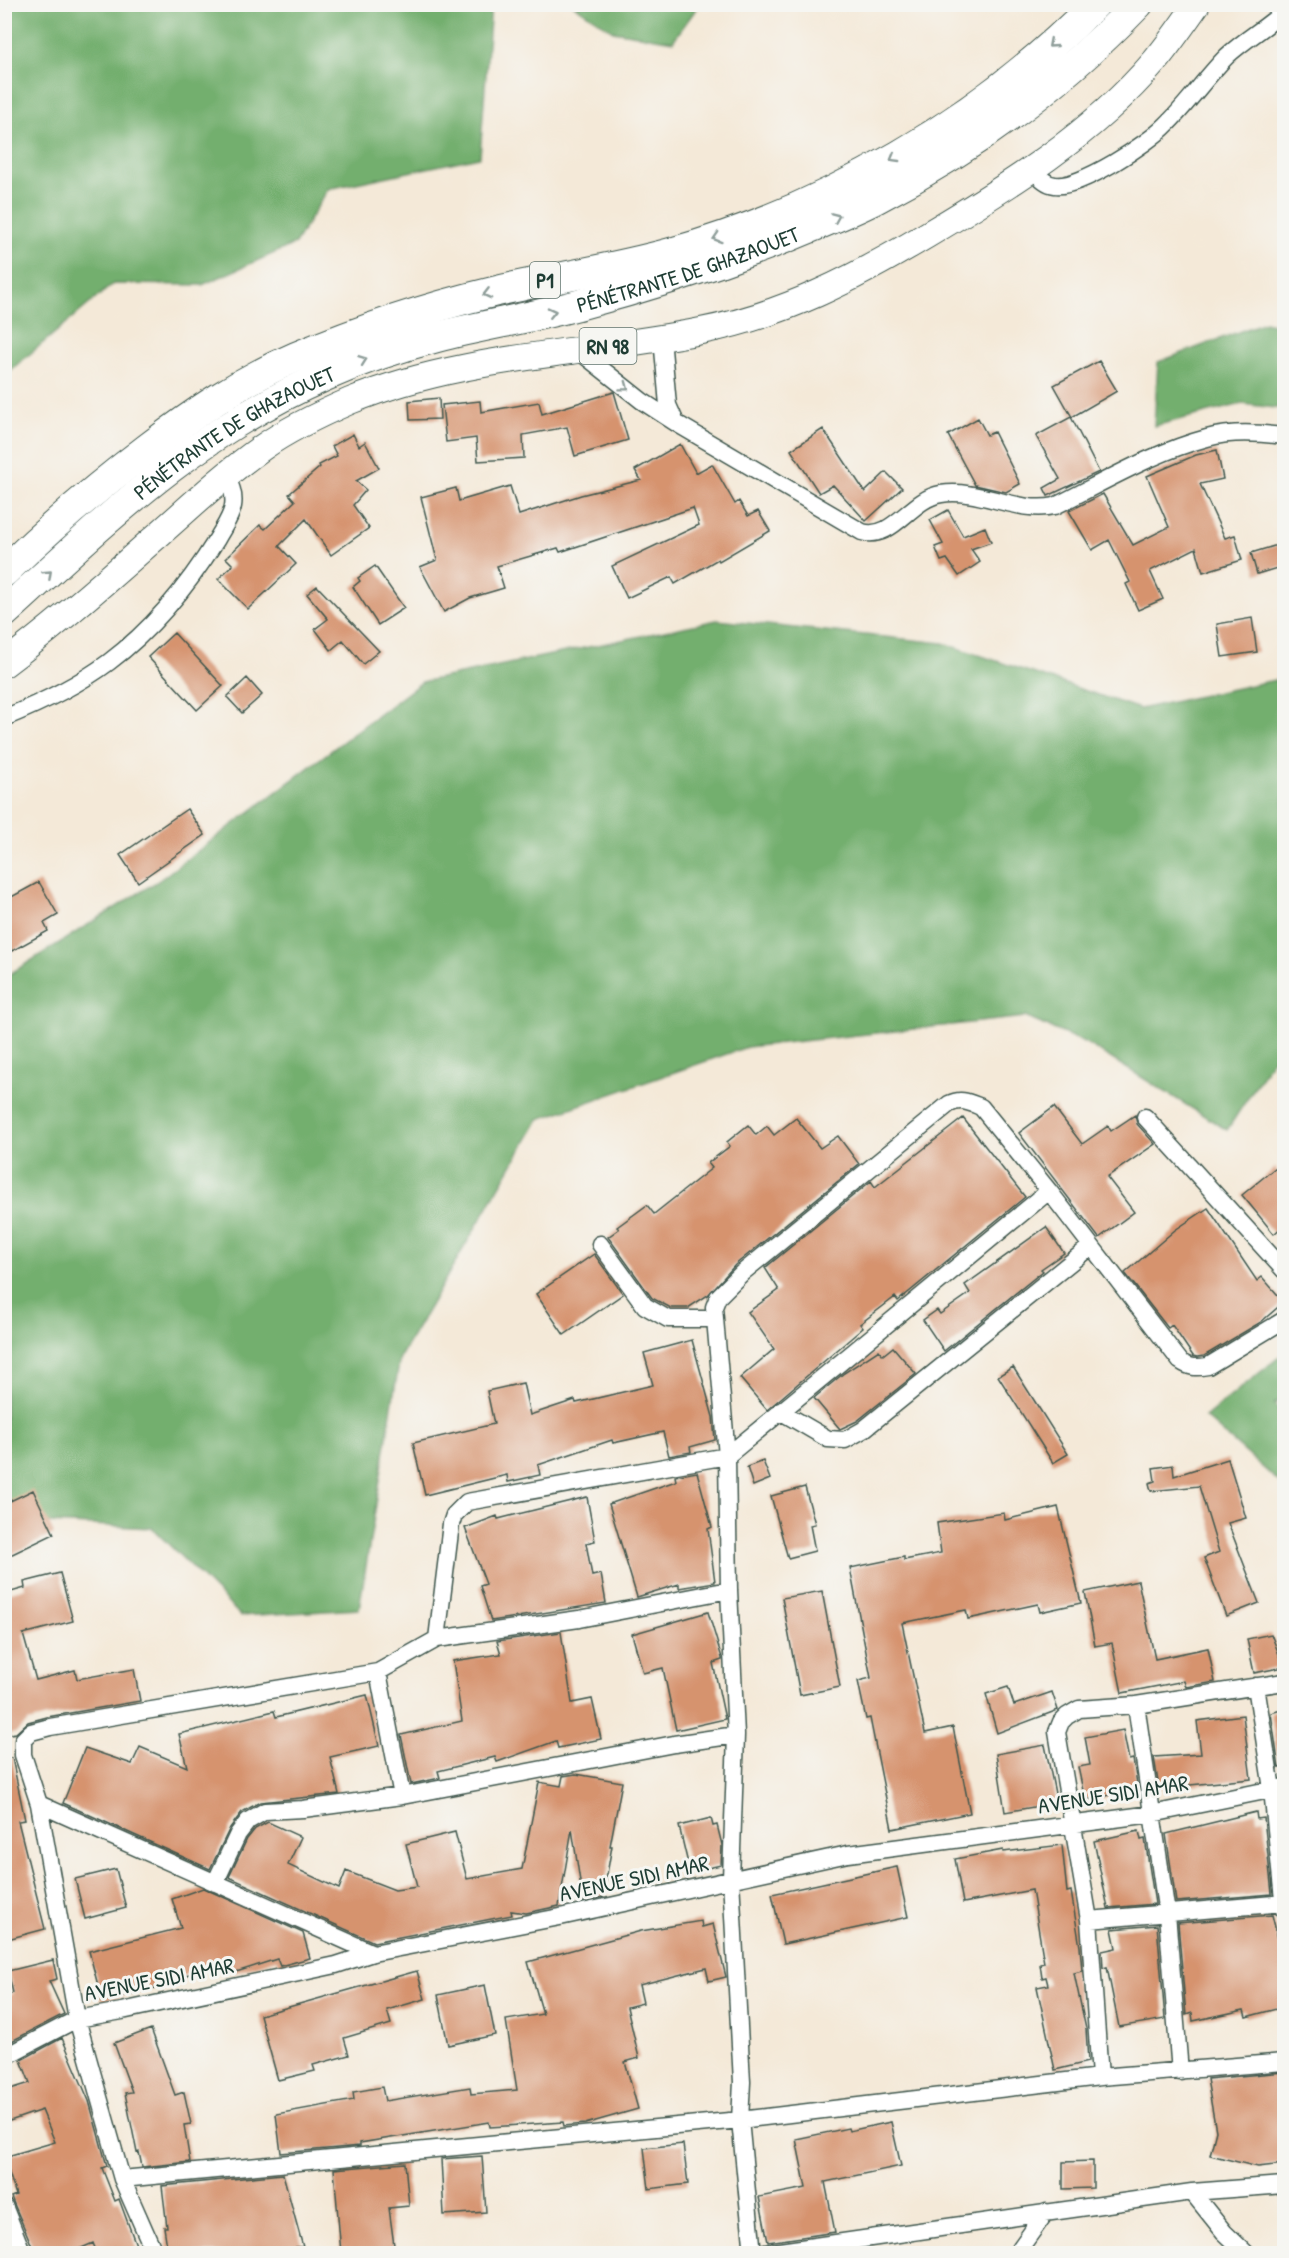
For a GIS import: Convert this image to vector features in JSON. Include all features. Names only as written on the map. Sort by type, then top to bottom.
[{"type":"highway","name":"PÉNÉTRANTE DE GHAZAOUET","points":[[4,572],[72,509],[118,471],[195,413],[257,375],[332,342],[437,307],[673,252],[719,238],[788,211],[864,175],[951,123],[1029,64],[1095,4]]},
{"type":"highway","name":"PÉNÉTRANTE DE GHAZAOUET","points":[[4,613],[130,498],[168,468],[207,440],[284,394],[399,347],[574,306],[699,269],[815,226],[872,201],[943,161],[1010,115],[1081,59],[1138,4]]},
{"type":"main road","name":"RN 98","points":[[4,664],[94,593],[226,476],[263,447],[322,413],[384,388],[416,379],[484,365],[662,338],[746,321],[833,288],[883,261],[1034,169],[1098,117],[1154,62],[1197,4]]},
{"type":"street","points":[[1034,169],[1047,183],[1060,185],[1097,172],[1121,159],[1164,128],[1226,57],[1284,11]]},
{"type":"street","points":[[662,338],[668,405],[676,423]]},
{"type":"street","points":[[579,351],[642,401],[676,423],[862,532],[871,535],[889,529],[911,508],[939,494],[950,493],[977,497],[1018,506],[1042,508],[1055,506],[1167,452],[1207,438],[1236,433],[1284,436]]},
{"type":"street","points":[[4,718],[44,701],[101,667],[165,611],[189,582],[230,516],[234,500],[233,491],[226,476]]},
{"type":"street","points":[[753,2253],[740,2120],[742,2082],[731,1880],[736,1735],[729,1590],[727,1456],[714,1319],[714,1307],[718,1297],[742,1273],[949,1104],[958,1100],[968,1101],[981,1107],[1180,1361],[1197,1368],[1208,1366],[1284,1320]]},
{"type":"street","points":[[1145,1117],[1284,1269]]},
{"type":"street","points":[[437,1639],[451,1524],[454,1515],[467,1502],[727,1456],[1048,1191]]},
{"type":"street","points":[[600,1244],[645,1306],[668,1319],[714,1319]]},
{"type":"street","points":[[780,1411],[828,1439],[846,1440],[862,1430],[1091,1246]]},
{"type":"street","points":[[155,2253],[122,2179],[77,2019],[39,1804],[23,1755],[23,1740],[31,1732],[50,1727],[378,1672],[437,1639],[579,1618],[729,1590]]},
{"type":"street","points":[[378,1672],[402,1796]]},
{"type":"street","points":[[1100,2077],[1089,1920],[1057,1732],[1061,1722],[1079,1709],[1136,1705],[1284,1682]]},
{"type":"street","points":[[1089,1920],[1284,1906],[1278,1788],[1256,1686]]},
{"type":"street","points":[[1136,1705],[1167,1914],[1179,2072]]},
{"type":"street","points":[[215,1883],[238,1834],[248,1821],[266,1811],[303,1809],[402,1796],[674,1744],[736,1735]]},
{"type":"street","name":"AVENUE SIDI AMAR","points":[[4,2057],[77,2019],[336,1965],[373,1953],[560,1917],[848,1854],[1152,1814],[1278,1788]]},
{"type":"street","points":[[39,1804],[373,1953]]},
{"type":"street","points":[[122,2179],[740,2120],[1100,2077],[1284,2062]]},
{"type":"street","points":[[759,2253],[1192,2192],[1284,2185]]},
{"type":"street","points":[[1192,2192],[1224,2232],[1247,2253]]},
{"type":"street","points":[[4,2206],[23,2253]]},
{"type":"street","points":[[1016,2253],[1046,2212]]},
{"type":"green space","points":[[5,4],[491,5],[480,157],[328,189],[295,244],[202,285],[113,284],[5,375]]},
{"type":"green space","points":[[574,5],[699,5],[673,41],[613,31]]},
{"type":"green space","points":[[1265,322],[1284,327],[1284,409],[1242,404],[1154,426],[1158,362]]},
{"type":"green space","points":[[717,620],[943,643],[1140,709],[1284,678],[1284,1042],[1227,1130],[1086,1043],[1025,1017],[747,1047],[539,1119],[400,1357],[359,1609],[241,1616],[152,1528],[8,1521],[5,1523],[5,977],[158,881],[422,682]]},
{"type":"green space","points":[[1284,1353],[1284,1398],[1274,1404],[1284,1415],[1284,1486],[1205,1417]]},
{"type":"building","points":[[1099,361],[1117,391],[1072,417],[1054,385]]},
{"type":"building","points":[[614,392],[628,440],[575,456],[567,427],[523,435],[524,458],[478,461],[476,438],[446,442],[442,405],[480,401],[481,412],[539,402],[542,414]]},
{"type":"building","points":[[439,398],[440,419],[410,420],[409,401]]},
{"type":"building","points":[[1071,417],[1099,472],[1048,496],[1044,488],[1060,479],[1036,436]]},
{"type":"building","points":[[978,418],[987,435],[994,432],[1020,484],[1006,492],[975,485],[948,435]]},
{"type":"building","points":[[823,429],[865,492],[886,472],[902,488],[866,521],[833,485],[819,493],[791,450]]},
{"type":"building","points":[[353,434],[359,446],[365,442],[379,468],[356,481],[366,490],[353,505],[369,528],[331,555],[306,519],[279,546],[296,564],[248,609],[218,579],[233,565],[226,558],[260,525],[265,529],[295,501],[289,494],[320,467],[319,465],[337,456],[332,446]]},
{"type":"building","points":[[680,444],[696,473],[712,464],[735,504],[739,501],[748,516],[758,511],[770,531],[675,584],[671,577],[627,598],[612,566],[699,525],[693,508],[560,552],[558,548],[497,566],[504,588],[470,598],[444,612],[420,567],[437,560],[421,497],[456,488],[459,501],[510,486],[519,515],[581,495],[641,480],[635,470]]},
{"type":"building","points":[[1217,450],[1223,479],[1200,484],[1225,538],[1235,535],[1242,560],[1203,572],[1196,548],[1150,571],[1163,599],[1138,610],[1126,584],[1130,582],[1109,540],[1092,550],[1069,511],[1103,494],[1133,545],[1169,527],[1147,476],[1196,455]]},
{"type":"building","points":[[948,510],[963,536],[985,527],[991,542],[971,549],[980,562],[959,576],[947,559],[941,561],[935,547],[943,544],[930,520]]},
{"type":"building","points":[[1284,543],[1284,566],[1257,574],[1251,553]]},
{"type":"building","points":[[375,566],[404,608],[378,625],[353,587],[360,581],[358,578]]},
{"type":"building","points":[[317,586],[379,651],[363,664],[343,640],[331,650],[315,629],[328,619],[307,594]]},
{"type":"building","points":[[1252,618],[1257,652],[1222,657],[1217,624]]},
{"type":"building","points":[[174,633],[223,686],[197,710],[148,657]]},
{"type":"building","points":[[247,678],[262,695],[242,713],[227,697]]},
{"type":"building","points":[[187,809],[205,835],[138,882],[120,855]]},
{"type":"building","points":[[39,882],[58,915],[44,923],[48,931],[12,951],[4,937],[4,901]]},
{"type":"building","points":[[1054,1107],[1082,1144],[1108,1126],[1111,1131],[1135,1115],[1137,1124],[1155,1144],[1107,1177],[1134,1212],[1099,1238],[1019,1133]]},
{"type":"building","points":[[796,1118],[820,1148],[838,1136],[859,1164],[735,1265],[708,1295],[688,1308],[671,1308],[652,1298],[608,1237],[619,1229],[617,1227],[647,1205],[654,1214],[712,1168],[708,1163],[730,1146],[727,1142],[748,1125],[756,1135],[767,1126],[774,1135]]},
{"type":"building","points":[[963,1118],[1025,1197],[898,1301],[895,1297],[860,1324],[863,1328],[767,1410],[740,1378],[774,1349],[748,1312],[779,1290],[765,1268],[871,1181],[875,1187]]},
{"type":"building","points":[[1275,1168],[1284,1180],[1284,1225],[1274,1234],[1242,1195]]},
{"type":"building","points":[[1208,1208],[1257,1281],[1262,1277],[1284,1302],[1261,1322],[1204,1356],[1197,1357],[1193,1356],[1172,1325],[1168,1328],[1125,1273],[1175,1230]]},
{"type":"building","points":[[1046,1227],[1064,1253],[1041,1269],[1043,1271],[944,1351],[923,1320],[937,1310],[940,1314],[970,1293],[965,1285]]},
{"type":"building","points":[[594,1254],[623,1294],[564,1335],[536,1294]]},
{"type":"building","points":[[692,1340],[713,1417],[715,1440],[690,1447],[691,1452],[669,1456],[663,1432],[613,1443],[612,1440],[538,1465],[540,1475],[508,1482],[507,1475],[425,1495],[413,1443],[494,1424],[487,1391],[523,1383],[530,1415],[575,1400],[576,1403],[653,1385],[644,1353]]},
{"type":"building","points":[[893,1347],[916,1374],[857,1421],[840,1429],[814,1398],[844,1373],[879,1350],[883,1355]]},
{"type":"building","points":[[1013,1367],[1068,1454],[1053,1463],[998,1376]]},
{"type":"building","points":[[1228,1459],[1246,1518],[1228,1523],[1259,1603],[1226,1616],[1204,1558],[1219,1552],[1199,1486],[1151,1491],[1149,1483],[1155,1481],[1153,1468],[1173,1465],[1174,1476]]},
{"type":"building","points":[[763,1461],[770,1479],[753,1486],[747,1467]]},
{"type":"building","points":[[697,1472],[712,1527],[708,1529],[715,1582],[679,1588],[679,1584],[637,1597],[609,1504],[676,1481],[675,1476]]},
{"type":"building","points":[[805,1487],[815,1524],[810,1525],[815,1551],[788,1558],[771,1496]]},
{"type":"building","points":[[33,1490],[54,1534],[4,1558],[4,1504]]},
{"type":"building","points":[[587,1497],[595,1541],[586,1543],[592,1576],[601,1574],[606,1603],[491,1621],[480,1586],[486,1584],[465,1528],[497,1516],[498,1519]]},
{"type":"building","points":[[1058,1507],[1081,1603],[1040,1612],[1038,1604],[968,1619],[966,1610],[902,1623],[925,1733],[953,1727],[970,1813],[892,1829],[870,1718],[866,1719],[858,1681],[871,1678],[850,1568],[904,1557],[904,1560],[941,1553],[937,1523],[1004,1513],[1005,1520]]},
{"type":"building","points":[[60,1573],[73,1621],[23,1634],[36,1680],[75,1670],[77,1679],[134,1669],[140,1701],[47,1717],[28,1722],[16,1733],[4,1735],[4,1627],[9,1626],[4,1610],[4,1594],[25,1588],[24,1582]]},
{"type":"building","points":[[1138,1581],[1155,1659],[1208,1648],[1215,1682],[1186,1687],[1184,1681],[1122,1693],[1112,1643],[1095,1646],[1085,1592]]},
{"type":"building","points":[[822,1591],[840,1687],[800,1695],[782,1598]]},
{"type":"building","points":[[708,1612],[722,1658],[713,1663],[725,1719],[676,1730],[663,1668],[643,1673],[632,1634]]},
{"type":"building","points":[[561,1632],[572,1703],[592,1699],[601,1739],[558,1748],[556,1741],[497,1762],[495,1757],[438,1771],[440,1778],[411,1784],[401,1735],[462,1721],[453,1661],[501,1654],[497,1641]]},
{"type":"building","points":[[1271,1634],[1284,1667],[1254,1673],[1247,1639]]},
{"type":"building","points":[[1008,1687],[1014,1705],[1052,1692],[1058,1710],[997,1733],[986,1694]]},
{"type":"building","points":[[367,1695],[379,1746],[330,1757],[339,1794],[260,1802],[242,1812],[230,1828],[210,1869],[63,1803],[85,1748],[132,1764],[140,1747],[187,1767],[179,1734],[274,1711],[276,1717]]},
{"type":"building","points":[[1284,1709],[1284,1767],[1279,1768],[1271,1713]]},
{"type":"building","points":[[1243,1715],[1251,1779],[1159,1788],[1154,1757],[1201,1754],[1197,1721]]},
{"type":"building","points":[[1123,1730],[1129,1760],[1133,1759],[1138,1790],[1085,1800],[1078,1767],[1090,1765],[1085,1737]]},
{"type":"building","points":[[1045,1745],[1057,1803],[1005,1812],[996,1754]]},
{"type":"building","points":[[4,1758],[12,1758],[25,1820],[18,1821],[45,1929],[4,1940]]},
{"type":"building","points":[[576,1774],[622,1782],[603,1897],[583,1901],[572,1829],[559,1906],[526,1913],[511,1911],[512,1915],[374,1942],[229,1877],[247,1839],[255,1829],[268,1822],[301,1837],[288,1865],[339,1889],[346,1871],[395,1890],[417,1887],[406,1844],[455,1832],[467,1879],[522,1869],[539,1782],[561,1786],[563,1776]]},
{"type":"building","points":[[1256,1812],[1257,1819],[1264,1818],[1272,1894],[1176,1902],[1166,1834]]},
{"type":"building","points":[[711,1818],[713,1826],[717,1825],[722,1845],[721,1865],[690,1872],[679,1826]]},
{"type":"building","points":[[1139,1831],[1141,1840],[1145,1839],[1155,1904],[1108,1908],[1094,1841]]},
{"type":"building","points":[[1062,1845],[1067,1892],[1071,1891],[1080,1947],[1082,1971],[1074,1973],[1086,2029],[1088,2062],[1055,2070],[1037,1987],[1048,1985],[1046,1977],[1042,1978],[1040,1964],[1044,1963],[1032,1890],[963,1903],[955,1859],[1003,1850],[1003,1852]]},
{"type":"building","points":[[897,1867],[908,1917],[783,1944],[772,1894]]},
{"type":"building","points":[[116,1869],[126,1908],[85,1919],[75,1879]]},
{"type":"building","points":[[203,1888],[303,1933],[310,1958],[280,1966],[277,1959],[233,1973],[229,1961],[183,1976],[184,1981],[102,2001],[89,1951],[181,1928],[172,1899]]},
{"type":"building","points":[[1272,1915],[1284,1963],[1284,2007],[1246,2017],[1244,2010],[1193,2021],[1192,2013],[1186,2015],[1178,1923]]},
{"type":"building","points":[[701,1921],[702,1927],[713,1924],[726,1977],[709,1981],[706,1968],[639,1985],[643,2003],[627,2007],[639,2058],[625,2062],[638,2109],[585,2124],[564,2126],[563,2122],[490,2127],[489,2122],[360,2143],[360,2146],[281,2153],[276,2114],[354,2100],[353,2092],[382,2087],[385,2101],[470,2087],[471,2094],[517,2090],[506,2020],[543,2014],[528,1962],[641,1931]]},
{"type":"building","points":[[1157,1925],[1165,2019],[1119,2027],[1107,1967],[1103,1968],[1102,1951],[1116,1948],[1112,1929]]},
{"type":"building","points":[[53,1960],[57,1979],[49,1981],[64,2014],[4,2045],[4,1997],[13,1993],[8,1971]]},
{"type":"building","points":[[417,1971],[425,1999],[387,2010],[391,2024],[344,2038],[349,2055],[313,2065],[315,2071],[278,2080],[260,2015]]},
{"type":"building","points":[[485,1985],[495,2035],[448,2045],[438,1995]]},
{"type":"building","points":[[151,2029],[175,2095],[184,2092],[191,2124],[184,2125],[190,2162],[142,2167],[139,2152],[137,2153],[125,2093],[132,2092],[114,2043]]},
{"type":"building","points":[[62,2038],[89,2101],[107,2166],[102,2168],[115,2201],[119,2199],[139,2253],[97,2253],[93,2243],[70,2253],[35,2253],[11,2197],[16,2195],[4,2157],[55,2142],[42,2110],[4,2123],[4,2091],[30,2083],[21,2060]]},
{"type":"building","points":[[1284,2072],[1284,2164],[1258,2167],[1210,2155],[1216,2131],[1207,2079]]},
{"type":"building","points":[[891,2122],[901,2166],[825,2182],[835,2232],[768,2242],[759,2197],[806,2188],[796,2139]]},
{"type":"building","points":[[683,2144],[688,2184],[649,2189],[644,2148]]},
{"type":"building","points":[[482,2156],[486,2212],[444,2215],[441,2159]]},
{"type":"building","points":[[1093,2161],[1093,2188],[1063,2189],[1063,2162]]},
{"type":"building","points":[[405,2163],[409,2206],[389,2208],[395,2253],[341,2253],[334,2169]]},
{"type":"building","points":[[283,2174],[303,2247],[296,2247],[296,2253],[168,2253],[162,2186]]}]
